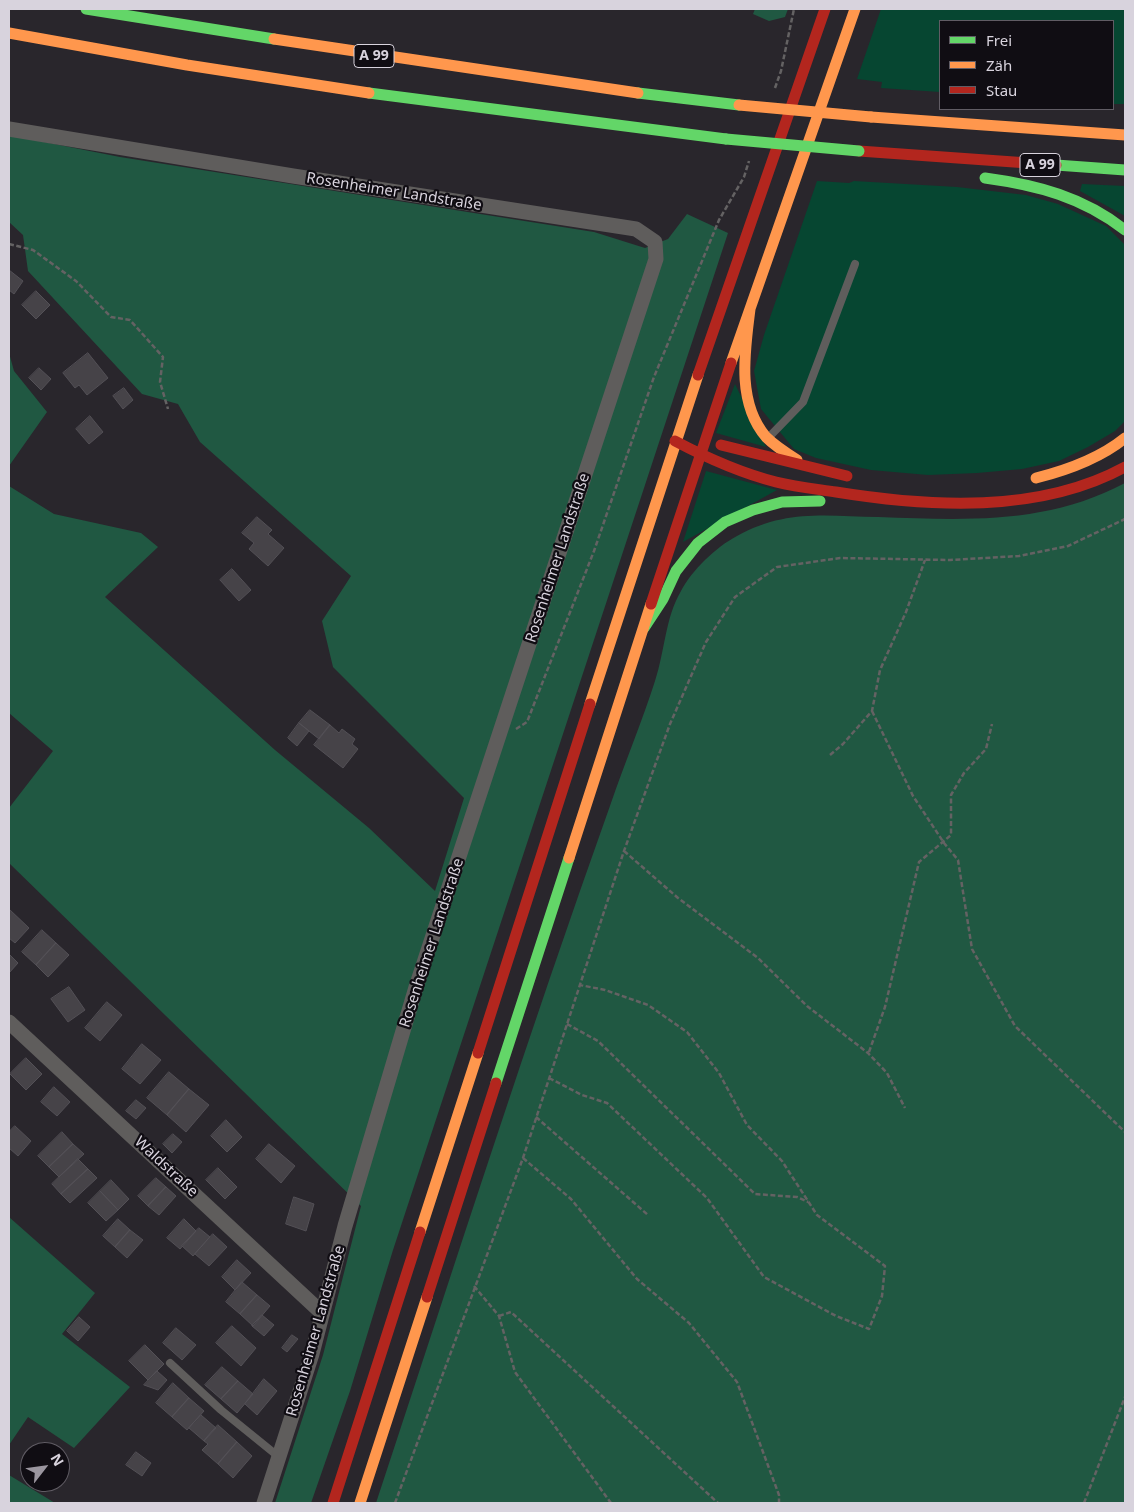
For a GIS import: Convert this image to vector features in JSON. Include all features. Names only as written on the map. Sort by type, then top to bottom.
[{"type":"main road","name":"A 99","points":[[86,9],[402,60],[626,92],[871,117],[1125,135]]},
{"type":"main road","points":[[333,1503],[675,441],[825,9]]},
{"type":"main road","points":[[360,1503],[704,441],[855,9]]},
{"type":"main road","name":"A 99","points":[[9,33],[214,70],[532,116],[726,139],[955,159],[1125,170]]},
{"type":"main road","points":[[955,159],[982,178],[1018,182],[1080,199],[1111,217],[1125,230]]},
{"type":"main road","points":[[750,309],[745,368],[750,410],[761,431],[806,467]]},
{"type":"main road","points":[[1023,481],[1062,472],[1092,458],[1125,438]]},
{"type":"main road","points":[[675,441],[704,441],[859,479]]},
{"type":"main road","points":[[675,441],[700,455],[776,482],[866,498]]},
{"type":"main road","points":[[644,628],[663,599],[676,571],[698,542],[725,522],[753,510],[782,502],[866,498],[964,503],[1031,498],[1073,488],[1125,467]]},
{"type":"street","name":"Rosenheimer Landstraße","points":[[9,129],[293,176],[636,229],[655,242],[656,259],[417,984],[345,1226],[312,1354],[264,1503]]},
{"type":"street","name":"Waldstraße","points":[[9,1022],[322,1313]]},
{"type":"lane","points":[[768,438],[803,402],[855,264]]},
{"type":"lane","points":[[170,1363],[221,1410],[279,1457]]},
{"type":"path","points":[[781,71],[794,9]]},
{"type":"path","points":[[498,742],[527,722],[594,551],[658,368],[719,220],[744,177]]},
{"type":"path","points":[[9,244],[33,250],[76,281],[111,317],[130,320],[163,357],[160,382],[168,408]]},
{"type":"path","points":[[394,1503],[523,1158],[624,851],[670,724],[706,642],[735,597],[777,567],[840,558],[925,560],[1019,556],[1068,546],[1125,519]]},
{"type":"path","points":[[830,755],[843,744],[872,711],[880,670],[906,612],[925,560]]},
{"type":"path","points":[[872,711],[913,796],[944,843],[958,860],[960,888],[972,949],[1015,1026],[1125,1132]]},
{"type":"path","points":[[868,1053],[885,1007],[919,862],[944,843],[951,835],[951,795],[964,773],[986,749],[992,724]]},
{"type":"path","points":[[624,851],[678,898],[758,958],[807,1006],[868,1053],[887,1073],[905,1108]]},
{"type":"path","points":[[549,1078],[582,1095],[608,1103],[707,1198],[764,1277],[836,1316],[869,1329],[882,1296],[885,1266],[817,1215],[782,1161],[747,1125],[719,1073],[687,1032],[648,1005],[605,990],[580,985]]},
{"type":"path","points":[[567,1024],[598,1041],[755,1194],[797,1197],[809,1203]]},
{"type":"path","points":[[536,1117],[648,1215]]},
{"type":"path","points":[[523,1158],[571,1199],[637,1279],[689,1323],[737,1382],[779,1496],[779,1503]]},
{"type":"path","points":[[474,1286],[499,1316],[515,1372],[610,1503]]},
{"type":"path","points":[[499,1316],[511,1312],[718,1503]]},
{"type":"path","points":[[1084,1503],[1125,1397]]},
{"type":"green space","points":[[755,9],[788,9],[785,17],[769,21],[753,14]]},
{"type":"green space","points":[[881,9],[1125,9],[1125,104],[1114,104],[1114,20],[939,20],[939,92],[881,88],[882,82],[857,79]]},
{"type":"green space","points":[[9,135],[120,157],[594,232],[645,248],[668,239],[687,214],[728,233],[393,1250],[350,1391],[311,1503],[275,1503],[323,1355],[361,1206],[9,863],[9,808],[53,751],[9,713],[9,486],[54,514],[141,533],[158,547],[105,597],[275,750],[369,828],[435,891],[464,798],[333,667],[322,621],[351,576],[200,442],[178,404],[142,394],[28,271],[23,235],[9,222]]},
{"type":"green space","points":[[817,181],[849,183],[854,181],[957,187],[1026,195],[1058,204],[1106,226],[1125,245],[1125,421],[1115,431],[1059,461],[1022,469],[977,473],[928,475],[871,470],[816,458],[794,449],[761,409],[754,371],[764,335]]},
{"type":"green space","points":[[1082,184],[1125,186],[1125,216],[1080,191]]},
{"type":"green space","points":[[9,353],[14,371],[47,412],[9,466]]},
{"type":"green space","points":[[735,384],[766,447],[716,433]]},
{"type":"green space","points":[[706,471],[777,490],[683,542]]},
{"type":"green space","points":[[1125,483],[1125,1503],[376,1503],[550,977],[650,696],[658,670],[668,623],[676,601],[691,575],[721,546],[737,536],[755,527],[789,518],[823,515],[942,519],[1004,517],[1035,513],[1065,506],[1095,497]]},
{"type":"green space","points":[[9,1217],[95,1293],[62,1334],[130,1387],[74,1448],[70,1445],[70,1442],[65,1442],[28,1417],[9,1445]]},
{"type":"green space","points":[[9,1475],[20,1482],[20,1492],[37,1492],[55,1503],[9,1503]]},
{"type":"building","points":[[9,270],[23,281],[14,294],[9,290]]},
{"type":"building","points":[[36,291],[50,305],[36,319],[22,305]]},
{"type":"building","points":[[88,353],[108,378],[87,395],[79,385],[75,388],[63,373]]},
{"type":"building","points":[[39,368],[51,379],[41,390],[29,378]]},
{"type":"building","points":[[124,388],[133,400],[123,409],[113,396]]},
{"type":"building","points":[[90,416],[103,432],[89,444],[76,429]]},
{"type":"building","points":[[257,517],[272,530],[268,534],[284,548],[268,566],[249,549],[254,543],[242,533]]},
{"type":"building","points":[[232,569],[251,590],[239,601],[220,580]]},
{"type":"building","points":[[310,710],[330,725],[319,739],[299,723]]},
{"type":"building","points":[[299,723],[309,731],[297,746],[288,738]]},
{"type":"building","points":[[330,725],[339,733],[342,729],[355,739],[352,744],[358,749],[343,768],[314,745]]},
{"type":"building","points":[[9,909],[29,928],[15,943],[9,938]]},
{"type":"building","points":[[42,930],[56,943],[36,965],[22,952]]},
{"type":"building","points":[[56,943],[69,955],[48,977],[36,965]]},
{"type":"building","points":[[9,954],[18,963],[9,973]]},
{"type":"building","points":[[69,987],[85,1010],[68,1022],[51,999]]},
{"type":"building","points":[[107,1002],[122,1015],[100,1041],[85,1028]]},
{"type":"building","points":[[142,1044],[161,1060],[140,1084],[122,1069]]},
{"type":"building","points":[[26,1058],[42,1074],[26,1090],[10,1074]]},
{"type":"building","points":[[169,1072],[189,1089],[167,1115],[147,1098]]},
{"type":"building","points":[[54,1087],[70,1102],[57,1116],[41,1102]]},
{"type":"building","points":[[189,1089],[209,1105],[186,1132],[167,1115]]},
{"type":"building","points":[[136,1100],[146,1108],[136,1119],[126,1111]]},
{"type":"building","points":[[226,1120],[242,1137],[227,1152],[211,1136]]},
{"type":"building","points":[[15,1126],[31,1141],[18,1156],[9,1148],[9,1132]]},
{"type":"building","points":[[62,1132],[73,1144],[49,1167],[38,1156]]},
{"type":"building","points":[[173,1134],[182,1142],[172,1153],[163,1144]]},
{"type":"building","points":[[73,1144],[84,1154],[59,1177],[49,1167]]},
{"type":"building","points":[[269,1144],[295,1166],[281,1183],[256,1159]]},
{"type":"building","points":[[78,1159],[88,1169],[61,1194],[52,1184]]},
{"type":"building","points":[[218,1168],[237,1187],[225,1199],[206,1180]]},
{"type":"building","points":[[88,1169],[97,1178],[70,1203],[61,1194]]},
{"type":"building","points":[[156,1178],[166,1187],[148,1206],[138,1196]]},
{"type":"building","points":[[111,1180],[129,1199],[118,1210],[100,1191]]},
{"type":"building","points":[[166,1187],[176,1196],[159,1215],[148,1206]]},
{"type":"building","points":[[100,1191],[118,1210],[106,1221],[88,1203]]},
{"type":"building","points":[[294,1197],[314,1204],[306,1231],[286,1224]]},
{"type":"building","points":[[118,1219],[130,1230],[115,1247],[103,1236]]},
{"type":"building","points":[[184,1219],[196,1231],[180,1249],[167,1238]]},
{"type":"building","points":[[199,1228],[210,1237],[193,1256],[182,1246]]},
{"type":"building","points":[[130,1230],[143,1240],[127,1258],[115,1247]]},
{"type":"building","points":[[213,1234],[227,1247],[209,1266],[195,1254]]},
{"type":"building","points":[[237,1260],[251,1273],[235,1290],[222,1277]]},
{"type":"building","points":[[242,1282],[257,1295],[240,1314],[226,1302]]},
{"type":"building","points":[[257,1295],[270,1306],[253,1326],[240,1314]]},
{"type":"building","points":[[262,1315],[274,1325],[264,1336],[252,1326]]},
{"type":"building","points":[[79,1317],[90,1327],[78,1341],[67,1331]]},
{"type":"building","points":[[232,1326],[256,1348],[241,1366],[216,1343]]},
{"type":"building","points":[[176,1328],[196,1345],[182,1360],[163,1343]]},
{"type":"building","points":[[292,1335],[298,1339],[287,1352],[282,1348]]},
{"type":"building","points":[[145,1345],[164,1364],[148,1380],[129,1361]]},
{"type":"building","points":[[222,1367],[238,1381],[221,1399],[205,1385]]},
{"type":"building","points":[[157,1371],[167,1380],[158,1390],[144,1385]]},
{"type":"building","points":[[264,1379],[277,1391],[257,1415],[245,1404]]},
{"type":"building","points":[[238,1381],[253,1394],[237,1413],[221,1399]]},
{"type":"building","points":[[173,1383],[189,1398],[172,1417],[156,1403]]},
{"type":"building","points":[[189,1398],[204,1411],[187,1430],[172,1417]]},
{"type":"building","points":[[201,1415],[216,1428],[204,1441],[189,1428]]},
{"type":"building","points":[[218,1425],[237,1442],[218,1464],[202,1450],[208,1444],[204,1441]]},
{"type":"building","points":[[237,1442],[252,1456],[233,1478],[218,1464]]},
{"type":"building","points":[[136,1452],[151,1463],[142,1476],[126,1465]]},
{"type":"traffic: fast","points":[[86,9],[274,39]]},
{"type":"traffic: fast","points":[[369,93],[726,139]]},
{"type":"traffic: fast","points":[[638,93],[739,105]]},
{"type":"traffic: fast","points":[[726,139],[859,151]]},
{"type":"traffic: fast","points":[[1056,165],[1125,170]]},
{"type":"traffic: fast","points":[[985,178],[1023,184],[1059,194],[1093,209],[1125,230]]},
{"type":"traffic: fast","points":[[644,628],[663,599],[676,571],[698,543],[725,522],[753,510],[782,502],[820,501]]},
{"type":"traffic: fast","points":[[496,1083],[569,858]]},
{"type":"traffic: slow","points":[[731,363],[855,9]]},
{"type":"traffic: slow","points":[[9,33],[187,65],[369,93]]},
{"type":"traffic: slow","points":[[274,39],[638,93]]},
{"type":"traffic: slow","points":[[739,105],[871,117]]},
{"type":"traffic: slow","points":[[871,117],[1125,135]]},
{"type":"traffic: slow","points":[[750,309],[745,358],[746,392],[750,408],[756,423],[766,437],[797,460]]},
{"type":"traffic: slow","points":[[590,704],[698,375]]},
{"type":"traffic: slow","points":[[1036,478],[1083,463],[1105,452],[1125,438]]},
{"type":"traffic: slow","points":[[569,858],[651,604]]},
{"type":"traffic: slow","points":[[420,1232],[478,1053]]},
{"type":"traffic: slow","points":[[360,1503],[427,1297]]},
{"type":"traffic: jam","points":[[698,375],[825,9]]},
{"type":"traffic: jam","points":[[859,151],[1056,165]]},
{"type":"traffic: jam","points":[[651,604],[731,363]]},
{"type":"traffic: jam","points":[[675,441],[724,464],[776,482],[814,489],[908,501],[983,503],[1020,500],[1057,493],[1092,482],[1125,467]]},
{"type":"traffic: jam","points":[[721,445],[847,476]]},
{"type":"traffic: jam","points":[[478,1053],[590,704]]},
{"type":"traffic: jam","points":[[427,1297],[496,1083]]},
{"type":"traffic: jam","points":[[333,1503],[420,1232]]}]
